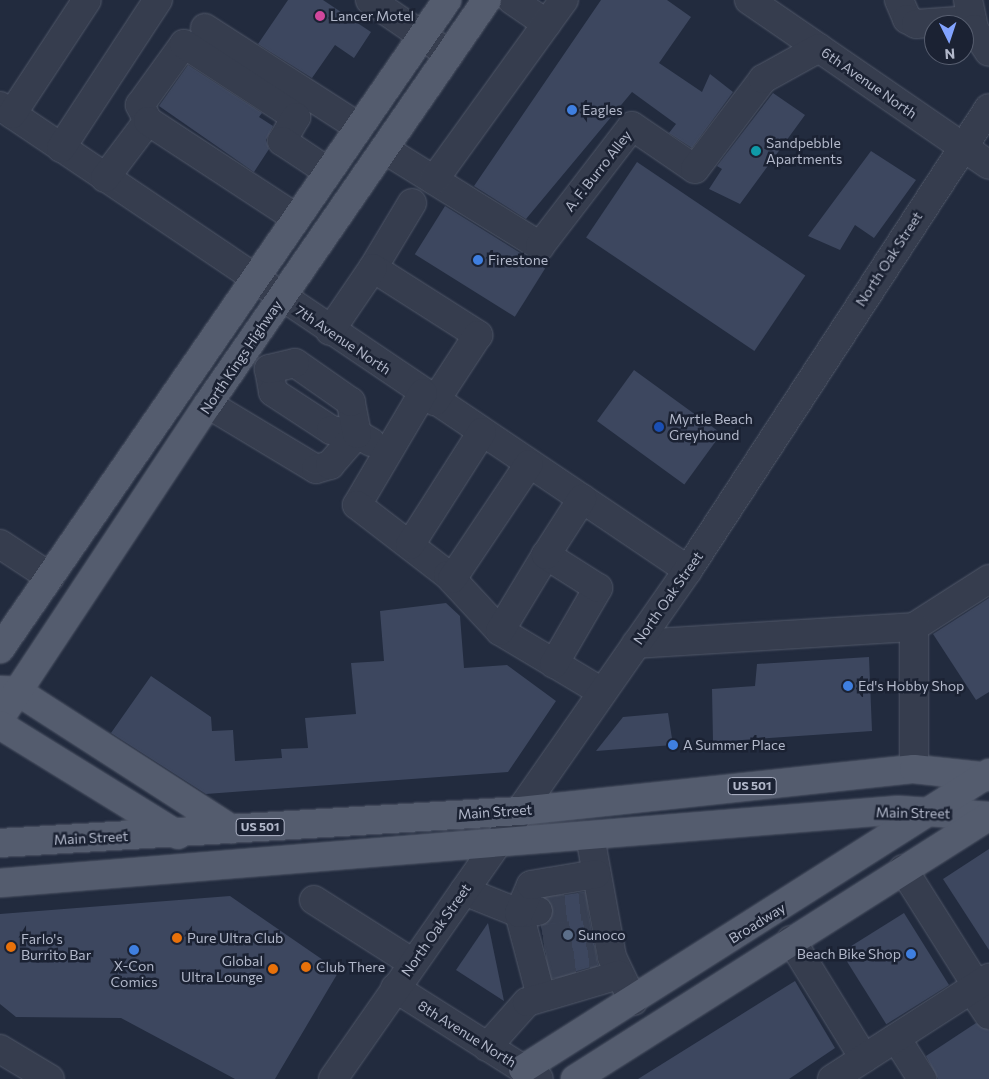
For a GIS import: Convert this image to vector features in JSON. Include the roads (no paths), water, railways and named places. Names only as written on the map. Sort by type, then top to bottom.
[{"type":"main road","points":[[4,636],[50,577],[254,281],[327,171],[447,0]]},
{"type":"main road","name":"North Kings Highway","points":[[0,718],[9,691],[486,0]]},
{"type":"main road","points":[[9,691],[231,829]]},
{"type":"main road","points":[[0,726],[177,834],[231,862]]},
{"type":"main road","name":"Main Street","points":[[0,843],[177,834],[520,811],[914,769],[987,775]]},
{"type":"main road","name":"Broadway","points":[[531,1074],[633,1001],[987,775]]},
{"type":"main road","name":"Main Street","points":[[0,883],[231,862],[497,844],[890,811],[989,816]]},
{"type":"main road","points":[[575,1079],[790,940],[989,816]]},
{"type":"street","points":[[6,110],[87,0]]},
{"type":"street","points":[[61,148],[158,0]]},
{"type":"street","points":[[370,0],[449,54]]},
{"type":"street","points":[[512,0],[547,24]]},
{"type":"street","points":[[434,180],[564,0]]},
{"type":"street","name":"6th Avenue North","points":[[749,0],[989,165]]},
{"type":"street","points":[[899,0],[907,19],[916,24],[970,10],[989,52]]},
{"type":"street","points":[[205,28],[358,126]]},
{"type":"street","points":[[296,218],[148,121],[140,105],[184,44],[296,117],[282,141],[327,171]]},
{"type":"street","name":"A. F. Burro Alley","points":[[384,149],[540,246],[632,126],[695,169],[763,79],[819,48]]},
{"type":"street","name":"North Oak Street","points":[[333,1079],[688,570],[961,146],[989,108]]},
{"type":"street","name":"7th Avenue North","points":[[6,110],[254,281],[688,570]]},
{"type":"street","points":[[105,178],[148,121]]},
{"type":"street","points":[[330,331],[373,268],[412,202]]},
{"type":"street","points":[[373,268],[478,335],[387,451],[357,505],[410,544],[452,579],[500,631],[602,692]]},
{"type":"street","points":[[246,349],[269,369],[273,392],[331,430],[357,434],[387,451]]},
{"type":"street","points":[[208,404],[316,469],[337,460],[357,434],[355,411],[342,395],[295,363],[269,369]]},
{"type":"street","points":[[410,544],[482,432]]},
{"type":"street","points":[[452,579],[529,464]]},
{"type":"street","points":[[500,631],[582,499]]},
{"type":"street","points":[[0,544],[50,577]]},
{"type":"street","points":[[546,555],[598,588],[554,664]]},
{"type":"street","points":[[636,644],[914,627],[989,579]]},
{"type":"street","points":[[914,627],[914,769]]},
{"type":"street","points":[[590,836],[596,874],[597,918],[609,964],[633,1001]]},
{"type":"street","points":[[903,869],[979,985],[989,1015]]},
{"type":"street","points":[[541,996],[541,967],[528,912],[531,885],[596,874]]},
{"type":"street","points":[[464,891],[528,912]]},
{"type":"street","points":[[314,900],[413,964]]},
{"type":"street","points":[[790,940],[864,1058]]},
{"type":"street","points":[[488,1047],[527,1002],[541,996],[598,985],[609,964]]},
{"type":"street","points":[[832,1079],[979,985]]},
{"type":"street","name":"8th Avenue North","points":[[395,988],[531,1074]]},
{"type":"street","points":[[896,1038],[922,1079]]},
{"type":"street","points":[[0,1049],[50,1079]]},
{"type":"tunnel","points":[[538,911],[588,906]]},
{"type":"tunnel","points":[[543,939],[592,932]]},
{"type":"tunnel","points":[[547,965],[597,959]]},
{"type":"place","name":"Lancer Motel","points":[[320,16]]},
{"type":"place","name":"Eagles","points":[[572,110]]},
{"type":"place","name":"Sandpebble Apartments","points":[[756,151]]},
{"type":"place","name":"Firestone","points":[[478,260]]},
{"type":"place","name":"Myrtle Beach Greyhound","points":[[659,427]]},
{"type":"place","name":"Ed's Hobby Shop","points":[[848,686]]},
{"type":"place","name":"A Summer Place","points":[[673,745]]},
{"type":"place","name":"Sunoco","points":[[568,935]]},
{"type":"place","name":"Pure Ultra Club","points":[[177,938]]},
{"type":"place","name":"Farlo's Burrito Bar","points":[[11,947]]},
{"type":"place","name":"X-Con Comics","points":[[134,950]]},
{"type":"place","name":"Beach Bike Shop","points":[[911,954]]},
{"type":"place","name":"Club There","points":[[306,967]]},
{"type":"place","name":"Global Ultra Lounge","points":[[273,969]]}]
